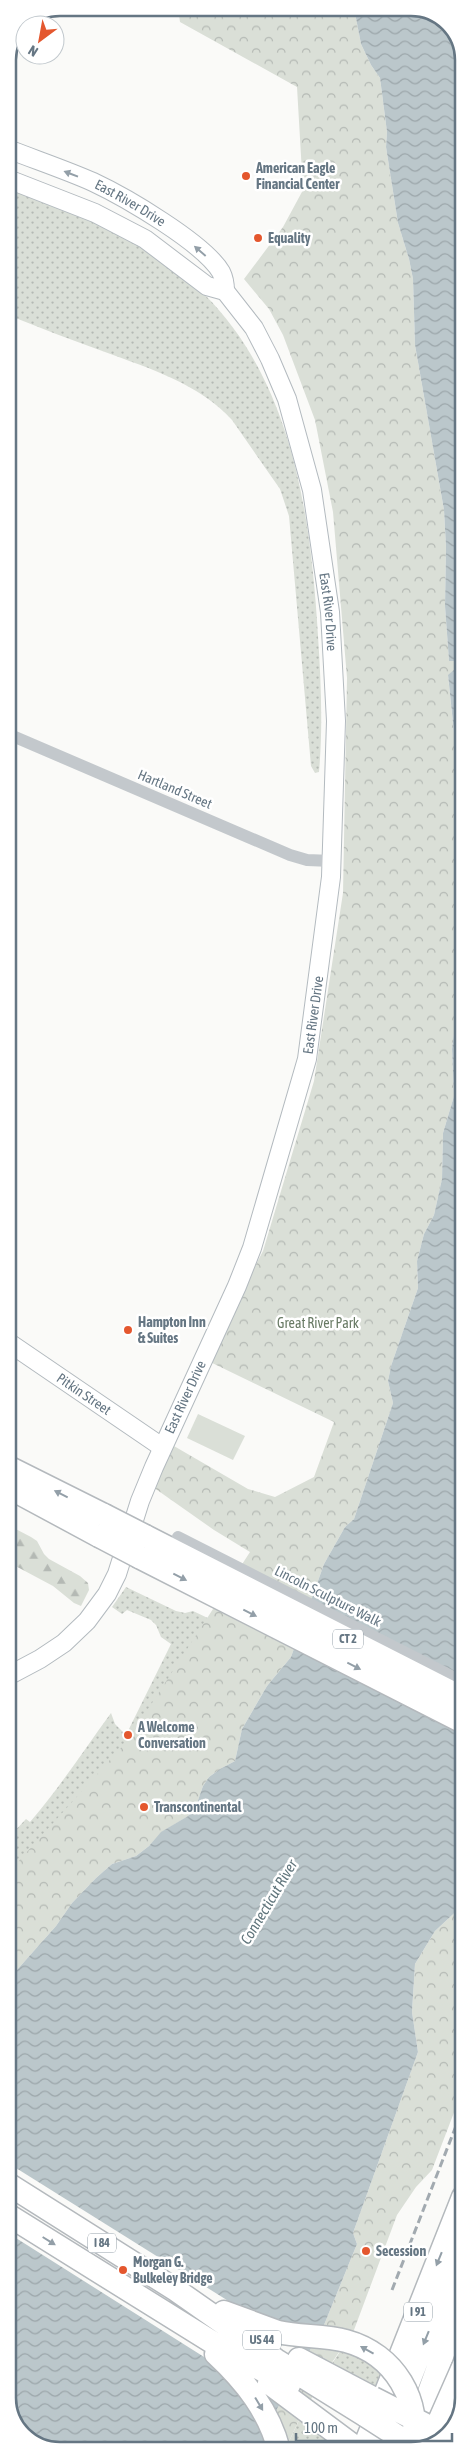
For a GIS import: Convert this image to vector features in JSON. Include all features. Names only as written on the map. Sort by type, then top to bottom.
[{"type":"highway","name":"CT 2","points":[[17,1472],[102,1526]]},
{"type":"highway","name":"CT 2","points":[[17,1491],[102,1526],[226,1589],[455,1717]]},
{"type":"highway","points":[[17,1498],[102,1526]]},
{"type":"highway","name":"CT 2","points":[[226,1589],[455,1694]]},
{"type":"highway","name":"I 84","points":[[17,2190],[195,2303]]},
{"type":"highway","name":"I 91","points":[[362,2431],[455,2218]]},
{"type":"highway","name":"I 84","points":[[17,2221],[224,2349]]},
{"type":"highway","points":[[389,2441],[455,2268]]},
{"type":"highway","points":[[195,2303],[264,2328],[345,2341],[376,2356],[397,2375],[409,2398],[415,2423],[414,2441]]},
{"type":"highway","name":"US 44","points":[[195,2303],[319,2394],[362,2431],[427,2434]]},
{"type":"highway","points":[[415,2441],[423,2409],[455,2322]]},
{"type":"highway","points":[[199,2334],[234,2370],[255,2398],[268,2421],[275,2441]]},
{"type":"highway","name":"US 44","points":[[224,2349],[319,2394]]},
{"type":"highway","points":[[427,2434],[455,2383]]},
{"type":"highway","points":[[319,2394],[362,2431],[378,2441]]},
{"type":"highway","points":[[362,2431],[392,2441]]},
{"type":"street","name":"East River Drive","points":[[16,152],[83,178],[116,194],[157,219],[203,254],[221,272],[225,291],[254,328],[276,372],[299,437],[316,510],[328,593],[335,669],[336,733],[332,860],[310,1045],[300,1092],[246,1263],[162,1447],[140,1501],[117,1574],[101,1604],[88,1621],[64,1643],[17,1671]]},
{"type":"street","name":"East River Drive","points":[[16,182],[103,216],[162,250],[208,287],[225,291]]},
{"type":"street","points":[[103,216],[116,194]]},
{"type":"street","name":"Hartland Street","points":[[16,738],[290,855],[306,860],[332,860]]},
{"type":"street","name":"Pitkin Street","points":[[17,1348],[162,1447]]},
{"type":"street","name":"Lincoln Sculpture Walk","points":[[178,1537],[455,1678]]},
{"type":"green space","name":"Great River Park","points":[[179,16],[356,16],[361,44],[371,65],[380,78],[387,132],[386,147],[398,223],[413,279],[415,345],[444,510],[446,547],[445,606],[449,661],[454,661],[454,663],[454,670],[448,676],[454,736],[454,1030],[452,1049],[454,1096],[443,1133],[442,1179],[434,1215],[424,1234],[417,1261],[418,1288],[391,1366],[388,1381],[393,1403],[354,1519],[345,1527],[324,1564],[291,1657],[267,1686],[242,1729],[235,1761],[209,1777],[203,1786],[197,1803],[188,1816],[162,1832],[136,1856],[112,1864],[96,1878],[72,1903],[56,1926],[17,1970],[17,1863],[128,1740],[250,1552],[214,1530],[150,1485],[167,1442],[248,1489],[275,1497],[314,1477],[334,1422],[206,1360],[263,1251],[314,1081],[343,893],[347,678],[333,512],[315,420],[283,335],[269,309],[244,279],[283,227],[303,190],[297,87],[180,22]]},
{"type":"green space","points":[[16,189],[112,230],[161,259],[184,276],[205,295],[235,330],[259,369],[278,410],[292,454],[310,545],[321,687],[319,772],[315,773],[311,766],[289,516],[280,489],[232,420],[205,396],[173,378],[16,318]]},
{"type":"green space","points":[[198,1414],[245,1436],[233,1460],[187,1438]]},
{"type":"green space","points":[[17,1530],[37,1541],[49,1559],[80,1576],[88,1583],[89,1590],[81,1606],[74,1603],[53,1586],[17,1567]]},
{"type":"green space","points":[[126,1587],[176,1611],[185,1613],[193,1611],[212,1620],[143,1723],[17,1874],[17,1829],[26,1819],[30,1822],[41,1809],[111,1713],[115,1724],[126,1735],[171,1644],[161,1637],[156,1625],[151,1620],[127,1610],[122,1614],[112,1607]]},
{"type":"green space","points":[[455,1913],[455,2110],[432,2170],[416,2187],[397,2215],[354,2330],[333,2361],[289,2441],[266,2441],[277,2409],[324,2325],[357,2244],[353,2233],[418,2052],[412,2012],[415,1964],[435,1931]]},
{"type":"green space","points":[[343,2347],[384,2371],[377,2389],[363,2379],[331,2365]]},
{"type":"green space","points":[[301,2416],[332,2441],[289,2441]]},
{"type":"water","points":[[356,16],[414,16],[428,20],[442,29],[450,41],[454,54],[454,663],[454,661],[449,661],[445,606],[446,547],[444,510],[415,345],[413,279],[398,223],[386,147],[387,132],[380,78],[371,65],[361,44]]},
{"type":"water","points":[[454,670],[454,736],[448,675]]},
{"type":"water","name":"Connecticut River","points":[[454,1030],[455,1913],[435,1931],[415,1964],[412,2012],[418,2052],[353,2233],[357,2244],[324,2325],[277,2409],[266,2441],[57,2442],[49,2440],[29,2429],[21,2417],[17,2404],[17,1970],[56,1926],[72,1903],[96,1878],[112,1864],[136,1856],[149,1846],[161,1832],[188,1816],[197,1803],[203,1786],[209,1777],[235,1761],[242,1729],[267,1686],[291,1657],[324,1564],[345,1527],[354,1519],[393,1403],[388,1381],[391,1366],[418,1288],[417,1261],[424,1234],[434,1215],[442,1179],[443,1133],[454,1096],[452,1049]]},
{"type":"pier","name":"Morgan G. Bulkeley Bridge","points":[[17,2169],[312,2353],[262,2393],[259,2417],[212,2362],[17,2239]]},
{"type":"railway","points":[[392,2290],[455,2129]]},
{"type":"place","name":"American Eagle Financial Center","points":[[246,176]]},
{"type":"place","name":"Equality","points":[[258,238]]},
{"type":"place","name":"Hampton Inn & Suites","points":[[128,1330]]},
{"type":"place","name":"A Welcome Conversation","points":[[128,1735]]},
{"type":"place","name":"Transcontinental","points":[[144,1807]]},
{"type":"place","name":"Secession","points":[[366,2251]]},
{"type":"place","name":"Morgan G. Bulkeley Bridge","points":[[123,2270]]}]
